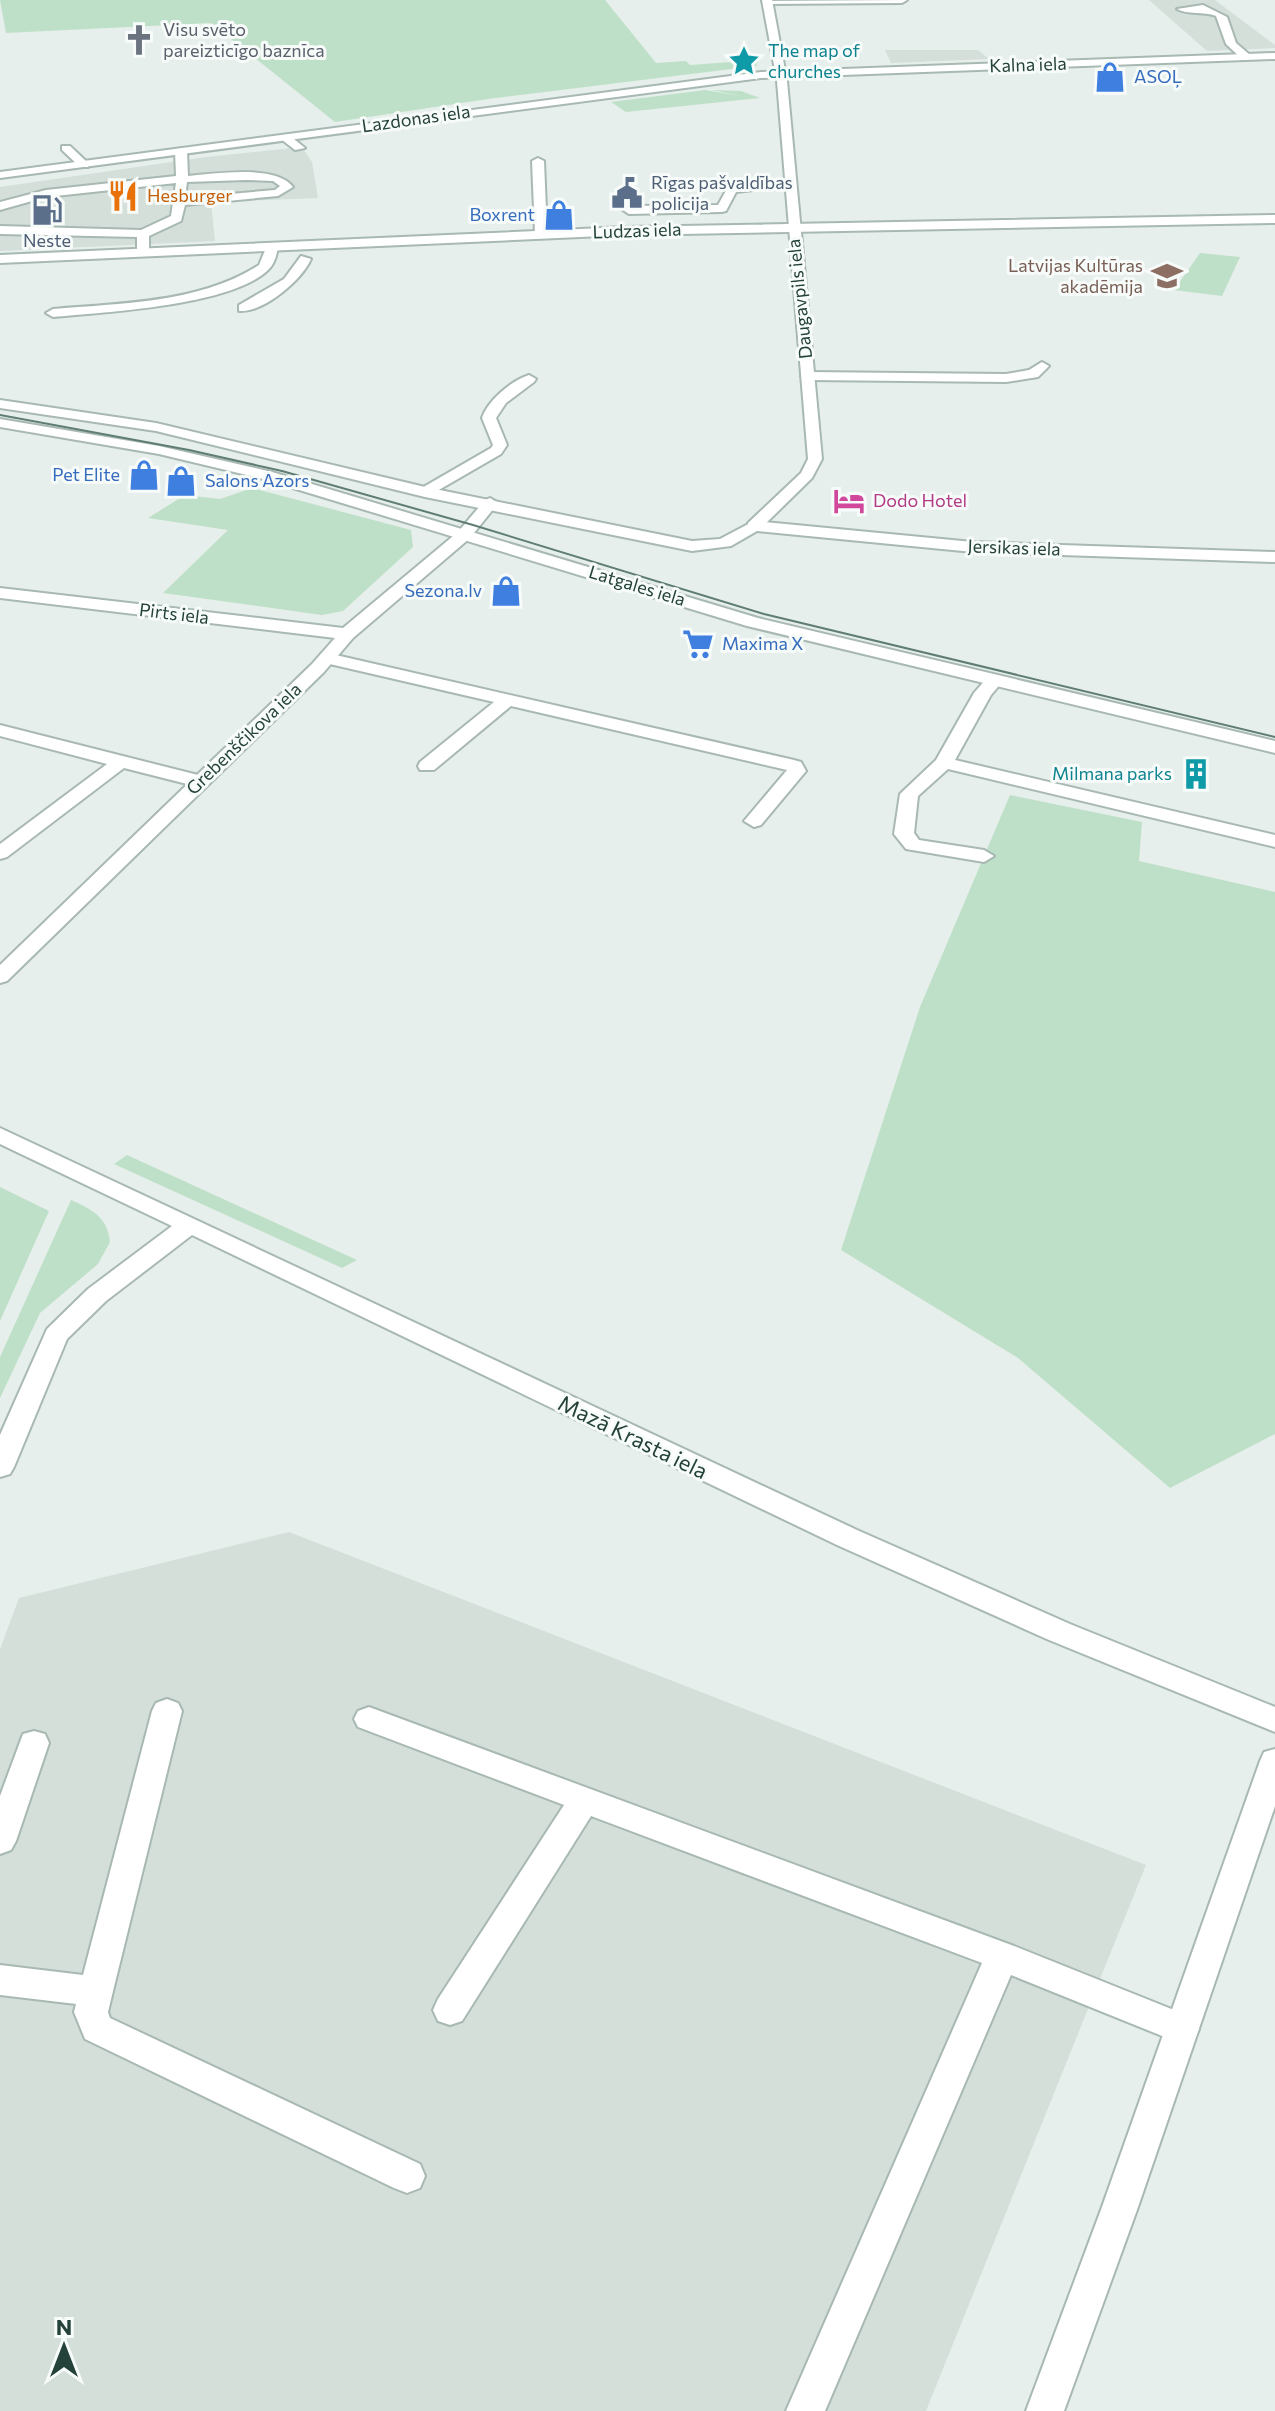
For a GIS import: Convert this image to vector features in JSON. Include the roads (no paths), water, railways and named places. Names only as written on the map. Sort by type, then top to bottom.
[{"type":"street","points":[[767,1],[902,0]]},
{"type":"street","name":"Daugavpils iela","points":[[490,503],[642,537],[711,547],[735,541],[807,475],[815,459],[808,376],[780,74],[767,1]]},
{"type":"street","points":[[1182,9],[1203,8],[1219,14],[1224,19],[1231,44],[1246,57]]},
{"type":"street","name":"Kalna iela","points":[[780,74],[1275,56]]},
{"type":"street","name":"Lazdonas iela","points":[[0,175],[594,95],[780,74]]},
{"type":"street","points":[[285,137],[299,148]]},
{"type":"street","points":[[66,148],[84,165]]},
{"type":"street","points":[[0,230],[143,234],[177,218],[182,180],[181,151]]},
{"type":"street","points":[[538,161],[541,234]]},
{"type":"street","name":"Lazdonas iela","points":[[0,181],[52,169]]},
{"type":"street","points":[[0,206],[8,200],[62,191],[182,180],[269,177],[279,179],[287,187],[278,193],[180,202]]},
{"type":"street","points":[[629,210],[722,208],[732,189],[790,183]]},
{"type":"street","points":[[58,206],[62,191]]},
{"type":"street","name":"Ludzas iela","points":[[0,259],[541,234],[1275,219]]},
{"type":"street","points":[[54,221],[56,229],[69,232]]},
{"type":"street","points":[[143,234],[143,252]]},
{"type":"street","points":[[53,313],[172,299],[249,277],[264,268],[272,246]]},
{"type":"street","points":[[244,308],[282,286],[302,269],[305,259]]},
{"type":"street","points":[[249,277],[282,286]]},
{"type":"street","points":[[808,376],[1006,378],[1033,374],[1042,366]]},
{"type":"street","points":[[425,492],[496,451],[500,445],[489,418],[492,409],[529,379]]},
{"type":"street","points":[[0,404],[156,427],[425,492],[490,503]]},
{"type":"street","name":"Latgales iela","points":[[0,423],[159,450],[267,475],[753,622],[993,682],[1275,747]]},
{"type":"street","name":"Grebenščikova iela","points":[[0,977],[327,658],[347,634],[464,535],[490,503]]},
{"type":"street","name":"Jersikas iela","points":[[754,526],[973,547],[1275,557]]},
{"type":"street","name":"Pirts iela","points":[[0,593],[347,634]]},
{"type":"street","points":[[327,658],[794,766],[797,771],[754,821]]},
{"type":"street","points":[[984,856],[913,845],[904,834],[909,794],[944,763],[983,693],[993,682]]},
{"type":"street","points":[[427,766],[507,700]]},
{"type":"street","points":[[0,730],[199,781]]},
{"type":"street","points":[[0,853],[121,762]]},
{"type":"street","points":[[944,763],[1275,841]]},
{"type":"street","name":"Mazā Krasta iela","points":[[0,1135],[770,1503],[1153,1673],[1275,1720]]},
{"type":"street","points":[[0,1467],[56,1335],[97,1295],[190,1225]]},
{"type":"street","points":[[167,1711],[91,2012],[97,2028],[407,2176]]},
{"type":"street","points":[[369,1719],[1002,1956],[1182,2029]]},
{"type":"street","points":[[0,1841],[34,1743]]},
{"type":"street","points":[[1045,2411],[1275,1761]]},
{"type":"street","points":[[450,2010],[585,1799]]},
{"type":"street","points":[[805,2411],[1002,1956]]},
{"type":"street","points":[[0,1980],[96,1991]]},
{"type":"tram line","points":[[0,415],[189,450],[282,471],[473,525],[764,614],[1275,737]]},
{"type":"place","name":"Visu svēto pareizticīgo baznīca","points":[[139,40]]},
{"type":"place","name":"The map of churches","points":[[744,61]]},
{"type":"place","name":"ASOĻ","points":[[1110,77]]},
{"type":"place","name":"Rīgas pašvaldības policija","points":[[627,193]]},
{"type":"place","name":"Hesburger","points":[[123,196]]},
{"type":"place","name":"Neste","points":[[47,210]]},
{"type":"place","name":"Boxrent","points":[[559,215]]},
{"type":"place","name":"Latvijas Kultūras akadēmija","points":[[1167,276]]},
{"type":"place","name":"Pet Elite","points":[[144,475]]},
{"type":"place","name":"Salons Azors","points":[[181,481]]},
{"type":"place","name":"Dodo Hotel","points":[[849,501]]},
{"type":"place","name":"Sezona.lv","points":[[506,591]]},
{"type":"place","name":"Maxima X","points":[[698,644]]},
{"type":"place","name":"Milmana parks","points":[[1196,774]]}]
